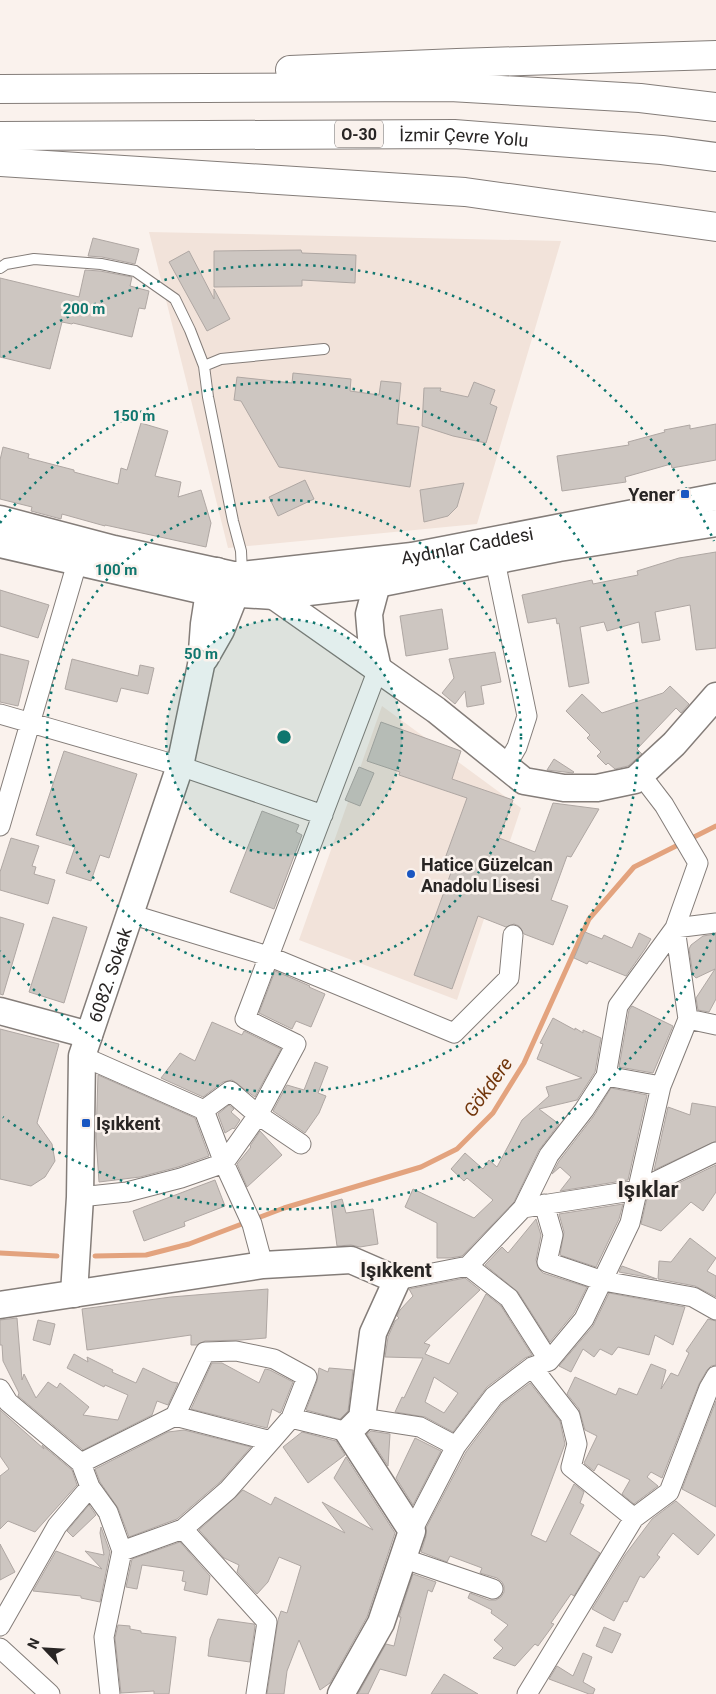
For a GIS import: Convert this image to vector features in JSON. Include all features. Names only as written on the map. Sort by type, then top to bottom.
[{"type":"highway","points":[[105,89],[180,75],[467,62],[716,56]]},
{"type":"highway","points":[[0,89],[450,87],[640,98],[716,108]]},
{"type":"highway","name":"İzmir Çevre Yolu","points":[[0,136],[454,134],[662,150],[716,157]]},
{"type":"highway","points":[[0,162],[465,192],[716,227]]},
{"type":"street","name":"Aydınlar Caddesi","points":[[239,584],[412,556],[716,497]]},
{"type":"street","points":[[0,519],[114,549],[213,582]]},
{"type":"street","name":"Aydınlar Caddesi","points":[[239,584],[274,596],[377,584],[560,548],[716,523]]},
{"type":"street","points":[[0,544],[77,563],[239,584],[221,630],[201,665]]},
{"type":"street","points":[[495,561],[527,716],[520,742],[506,766]]},
{"type":"street","points":[[0,826],[77,563]]},
{"type":"street","points":[[201,665],[204,624],[213,582]]},
{"type":"street","points":[[80,1197],[127,1192],[181,1178],[224,1163],[258,1115],[296,1044],[245,1019],[378,669],[371,636],[369,614],[377,584]]},
{"type":"street","points":[[274,596],[436,710],[524,781],[564,788],[597,788],[635,780],[674,744],[716,696]]},
{"type":"street","name":"6082. Sokak","points":[[74,1294],[86,1045],[180,766],[201,665]]},
{"type":"street","points":[[0,714],[180,766],[322,815]]},
{"type":"street","points":[[0,1305],[74,1294],[88,1290],[263,1265],[351,1260],[397,1280],[468,1266],[523,1208],[549,1155],[584,1110],[606,1076],[618,1006],[675,928],[698,863],[664,804],[641,774]]},
{"type":"street","points":[[130,914],[268,956],[454,1033],[509,978],[513,935]]},
{"type":"street","points":[[675,928],[716,923]]},
{"type":"street","points":[[341,1694],[381,1623],[412,1531],[456,1446],[494,1396],[540,1364],[584,1319],[630,1223],[661,1086],[688,1019],[675,928]]},
{"type":"street","points":[[0,1010],[86,1045],[204,1110],[224,1163],[252,1224],[263,1265]]},
{"type":"street","points":[[688,1019],[716,1026]]},
{"type":"street","points":[[606,1076],[661,1086]]},
{"type":"street","points":[[204,1110],[230,1091],[258,1115],[302,1144]]},
{"type":"street","points":[[523,1208],[638,1190],[716,1152]]},
{"type":"street","points":[[544,1204],[553,1235],[547,1262],[603,1281],[693,1298],[716,1310]]},
{"type":"street","points":[[468,1266],[509,1298],[540,1364],[570,1416],[577,1444],[571,1467],[634,1518]]},
{"type":"street","points":[[397,1280],[372,1333],[355,1425],[412,1531]]},
{"type":"street","points":[[82,1463],[175,1416],[205,1352],[236,1351],[274,1359],[307,1377],[291,1418],[228,1490],[184,1529],[122,1551]]},
{"type":"street","points":[[527,1694],[634,1518],[669,1492],[709,1388],[716,1376]]},
{"type":"street","points":[[0,1389],[8,1402],[82,1463],[90,1487],[108,1512],[122,1551],[104,1637],[110,1694]]},
{"type":"street","points":[[175,1416],[271,1441]]},
{"type":"street","points":[[291,1418],[355,1425],[420,1427],[456,1446]]},
{"type":"street","points":[[0,1626],[57,1526],[90,1487]]},
{"type":"street","points":[[184,1529],[267,1622],[256,1694]]},
{"type":"street","points":[[402,1558],[493,1588]]},
{"type":"street","points":[[0,1648],[50,1694]]},
{"type":"lane","points":[[0,268],[6,264],[34,259],[100,264],[135,270],[175,299],[204,366],[211,416],[241,551],[239,584]]},
{"type":"lane","points":[[204,366],[221,359],[324,349]]},
{"type":"shaded area","points":[[149,232],[561,241],[477,524],[228,548]]},
{"type":"shaded area","name":"Hatice Güzelcan Anadolu Lisesi","points":[[382,706],[521,808],[457,1000],[299,940]]},
{"type":"building","points":[[93,238],[139,249],[135,264],[88,256]]},
{"type":"building","points":[[301,250],[302,253],[356,255],[355,283],[302,280],[302,286],[214,287],[214,251]]},
{"type":"building","points":[[189,251],[214,299],[214,289],[230,319],[207,331],[169,262]]},
{"type":"building","points":[[85,270],[132,277],[130,286],[149,291],[145,309],[139,308],[132,337],[62,322],[50,369],[0,357],[0,278],[79,297]]},
{"type":"building","points":[[293,373],[351,379],[350,391],[379,395],[381,381],[401,383],[397,424],[419,427],[410,487],[279,467],[241,401],[234,400],[237,377],[292,383]]},
{"type":"building","points":[[474,382],[495,390],[490,404],[497,407],[486,443],[453,436],[422,426],[424,388],[441,388],[440,391],[468,397]]},
{"type":"building","points":[[141,423],[168,431],[155,476],[181,482],[178,497],[201,490],[211,523],[206,547],[105,526],[62,514],[61,519],[31,511],[32,507],[0,499],[0,460],[3,447],[29,454],[28,458],[118,484],[121,468],[127,470]]},
{"type":"building","points":[[716,424],[716,460],[672,468],[671,464],[625,477],[626,482],[562,491],[557,456],[629,445],[628,442],[665,432],[664,430],[690,425],[690,429]]},
{"type":"building","points":[[305,480],[314,499],[278,516],[269,497]]},
{"type":"building","points":[[464,483],[457,507],[448,516],[424,522],[420,490]]},
{"type":"building","points":[[716,552],[716,648],[696,650],[690,605],[655,612],[660,640],[642,643],[639,622],[607,631],[604,622],[580,627],[589,683],[569,687],[559,623],[557,624],[556,618],[528,623],[522,595],[592,580],[593,584],[638,575],[637,571],[679,558]]},
{"type":"building","points":[[0,590],[49,605],[38,638],[0,626]]},
{"type":"building","points":[[442,609],[448,649],[406,656],[400,616]]},
{"type":"building","points":[[495,652],[501,682],[481,686],[484,704],[467,707],[465,691],[455,704],[442,693],[454,678],[449,659]]},
{"type":"building","points":[[0,654],[29,661],[18,706],[0,702]]},
{"type":"building","points":[[72,659],[138,676],[140,665],[154,668],[148,694],[121,688],[117,702],[65,689]]},
{"type":"building","points":[[670,686],[689,704],[681,713],[676,708],[637,749],[642,754],[628,766],[615,769],[608,763],[606,765],[597,756],[601,752],[587,738],[590,735],[566,711],[582,694],[602,713],[663,693]]},
{"type":"building","points":[[381,722],[461,751],[452,779],[513,800],[499,838],[535,852],[553,803],[599,809],[571,857],[567,856],[551,900],[568,906],[553,945],[524,934],[519,926],[514,924],[506,927],[478,916],[452,989],[414,975],[453,867],[443,864],[467,798],[399,775],[400,772],[367,761]]},
{"type":"building","points":[[64,751],[137,774],[109,858],[100,855],[91,881],[66,873],[75,847],[36,835]]},
{"type":"building","points":[[554,759],[574,772],[547,770]]},
{"type":"building","points":[[359,767],[374,773],[360,806],[345,800]]},
{"type":"building","points":[[262,811],[299,825],[296,832],[302,835],[274,909],[230,892]]},
{"type":"building","points":[[11,838],[39,846],[32,866],[36,867],[34,874],[55,880],[48,904],[0,890],[0,872]]},
{"type":"building","points":[[0,917],[24,924],[3,995],[0,994]]},
{"type":"building","points":[[53,917],[87,927],[64,1003],[29,992]]},
{"type":"building","points":[[585,932],[602,939],[604,935],[632,948],[639,933],[651,939],[626,976],[589,961],[587,964],[574,958]]},
{"type":"building","points":[[716,934],[716,999],[709,1012],[698,1010],[696,998],[715,969],[696,978],[693,975],[689,949],[691,945],[703,936]]},
{"type":"building","points":[[275,971],[325,994],[311,1027],[296,1021],[292,1029],[259,1013]]},
{"type":"building","points":[[632,1006],[673,1026],[653,1073],[619,1067],[629,1010]]},
{"type":"building","points":[[553,1018],[575,1030],[575,1028],[583,1033],[583,1030],[601,1038],[595,1072],[577,1100],[539,1109],[559,1124],[539,1150],[514,1202],[462,1256],[437,1258],[437,1223],[405,1207],[413,1189],[474,1218],[493,1200],[467,1178],[464,1181],[451,1169],[465,1153],[483,1169],[489,1160],[497,1167],[522,1120],[549,1096],[546,1087],[582,1078],[537,1059],[543,1044],[540,1043]]},
{"type":"building","points":[[212,1022],[242,1035],[244,1031],[281,1049],[255,1097],[232,1080],[223,1082],[203,1097],[161,1078],[180,1053],[195,1061]]},
{"type":"building","points":[[0,1029],[59,1044],[37,1123],[52,1144],[55,1161],[45,1177],[31,1186],[0,1179]]},
{"type":"building","points":[[315,1062],[328,1067],[318,1093],[326,1096],[319,1113],[305,1133],[273,1111],[287,1085],[304,1090]]},
{"type":"building","points":[[98,1075],[195,1118],[209,1156],[140,1177],[99,1182],[96,1137]]},
{"type":"building","points":[[611,1088],[647,1095],[628,1180],[560,1191],[571,1177],[560,1167],[552,1174],[559,1161],[593,1117]]},
{"type":"building","points":[[692,1103],[716,1107],[716,1141],[654,1170],[668,1107],[690,1115]]},
{"type":"building","points":[[229,1105],[234,1109],[231,1112],[240,1120],[234,1129],[225,1133],[218,1114]]},
{"type":"building","points":[[260,1131],[282,1155],[247,1187],[237,1164],[251,1147]]},
{"type":"building","points":[[716,1165],[716,1192],[703,1211],[691,1202],[661,1231],[641,1224],[647,1198]]},
{"type":"building","points":[[215,1180],[225,1206],[184,1222],[185,1226],[144,1241],[133,1211]]},
{"type":"building","points":[[342,1199],[346,1213],[373,1209],[378,1244],[360,1247],[351,1245],[337,1246],[331,1202]]},
{"type":"building","points":[[623,1204],[619,1219],[596,1267],[560,1255],[564,1232],[559,1214]]},
{"type":"building","points":[[536,1219],[541,1235],[536,1260],[539,1269],[543,1273],[587,1287],[574,1313],[550,1342],[518,1292],[485,1265],[502,1247],[508,1253]]},
{"type":"building","points":[[690,1238],[716,1258],[707,1271],[716,1276],[716,1297],[695,1286],[658,1279],[659,1261],[671,1262]]},
{"type":"building","points":[[622,1266],[657,1279],[619,1272]]},
{"type":"building","points":[[465,1278],[480,1290],[424,1343],[430,1345],[425,1354],[449,1364],[486,1294],[501,1306],[532,1355],[525,1358],[487,1387],[453,1432],[425,1417],[395,1412],[402,1397],[404,1398],[423,1358],[385,1357],[388,1337],[395,1321],[399,1318],[397,1316],[413,1296],[409,1289]],"holes":[[[434,1377],[458,1393],[444,1413],[425,1402]]]},
{"type":"building","points":[[268,1289],[266,1338],[205,1341],[197,1345],[191,1345],[191,1335],[87,1350],[82,1309],[171,1297]]},
{"type":"building","points":[[609,1293],[685,1307],[673,1345],[655,1335],[649,1355],[618,1347],[612,1355],[600,1349],[594,1357],[583,1349],[571,1372],[559,1366],[593,1326]]},
{"type":"building","points":[[17,1318],[22,1380],[24,1374],[36,1398],[48,1382],[57,1388],[60,1383],[89,1407],[83,1415],[118,1420],[128,1395],[105,1385],[104,1387],[67,1368],[74,1354],[88,1362],[87,1357],[113,1370],[112,1372],[136,1383],[143,1368],[178,1383],[168,1405],[157,1401],[152,1415],[83,1450],[18,1396],[19,1393],[3,1361],[2,1345],[0,1345],[0,1320]]},
{"type":"building","points":[[708,1319],[716,1321],[716,1365],[711,1366],[707,1370],[699,1384],[662,1478],[651,1472],[647,1477],[658,1486],[634,1504],[622,1494],[630,1480],[598,1464],[594,1471],[584,1463],[597,1436],[585,1430],[579,1409],[567,1394],[575,1377],[616,1395],[619,1388],[637,1395],[651,1364],[666,1370],[661,1389],[671,1373],[678,1376],[689,1353],[686,1351]]},
{"type":"building","points":[[38,1320],[55,1324],[50,1345],[33,1340]]},
{"type":"building","points":[[212,1363],[222,1363],[259,1383],[265,1369],[293,1382],[281,1412],[272,1409],[267,1428],[191,1409]]},
{"type":"building","points":[[319,1368],[328,1372],[329,1368],[353,1370],[348,1411],[340,1419],[306,1410],[317,1381]]},
{"type":"building","points":[[530,1383],[560,1421],[565,1444],[531,1535],[546,1542],[574,1484],[584,1492],[580,1503],[584,1505],[570,1534],[600,1553],[574,1596],[571,1594],[551,1623],[554,1624],[538,1646],[535,1644],[515,1666],[493,1658],[503,1648],[494,1640],[508,1625],[491,1613],[492,1610],[468,1598],[470,1593],[489,1600],[496,1600],[504,1592],[502,1582],[497,1578],[480,1573],[482,1568],[450,1556],[447,1562],[421,1552],[426,1536],[426,1528],[466,1452],[502,1404]]},
{"type":"building","points":[[716,1401],[716,1507],[682,1489]]},
{"type":"building","points":[[0,1410],[44,1449],[42,1445],[72,1470],[77,1485],[35,1532],[8,1521],[0,1529],[0,1476],[9,1469],[0,1456]]},
{"type":"building","points":[[184,1430],[251,1447],[220,1482],[177,1519],[129,1537],[118,1508],[100,1482],[95,1469],[168,1432]]},
{"type":"building","points":[[371,1431],[390,1434],[388,1466],[367,1434]]},
{"type":"building","points":[[302,1432],[336,1441],[345,1455],[308,1483],[283,1447]]},
{"type":"building","points":[[415,1438],[441,1451],[413,1505],[396,1478]]},
{"type":"building","points":[[346,1457],[395,1533],[367,1617],[330,1683],[320,1690],[299,1640],[287,1671],[284,1694],[267,1694],[278,1620],[281,1611],[287,1613],[301,1566],[279,1557],[268,1582],[257,1594],[237,1572],[239,1565],[224,1558],[199,1530],[243,1490],[271,1505],[275,1497],[345,1533],[322,1502],[373,1530],[334,1478]]},
{"type":"building","points":[[676,1501],[715,1535],[698,1555],[673,1533],[657,1555],[660,1557],[644,1578],[640,1576],[627,1602],[624,1601],[614,1621],[592,1609],[625,1555],[652,1519]]},
{"type":"building","points":[[89,1505],[96,1515],[73,1537],[67,1531]]},
{"type":"building","points":[[101,1527],[110,1552],[100,1602],[81,1598],[81,1596],[33,1591],[56,1551],[102,1569],[85,1551],[104,1555],[100,1533]]},
{"type":"building","points":[[180,1542],[210,1576],[207,1595],[184,1590],[186,1582],[182,1581],[184,1571],[142,1565],[137,1589],[126,1587],[132,1559]]},
{"type":"building","points":[[0,1544],[15,1572],[0,1580]]},
{"type":"building","points":[[413,1574],[436,1582],[432,1592],[428,1590],[406,1676],[380,1669],[368,1694],[358,1694],[386,1644],[394,1646],[401,1617],[399,1617]]},
{"type":"building","points":[[218,1619],[254,1624],[250,1662],[208,1656],[210,1639]]},
{"type":"building","points":[[118,1625],[130,1626],[130,1629],[141,1631],[141,1633],[176,1637],[169,1694],[154,1694],[154,1691],[121,1693],[115,1638]]},
{"type":"building","points":[[604,1627],[621,1634],[612,1653],[596,1646]]},
{"type":"building","points":[[583,1653],[592,1657],[583,1682],[595,1689],[593,1694],[549,1679],[557,1666],[573,1676]]},
{"type":"building","points":[[444,1674],[478,1694],[431,1694]]},
{"type":"waterway","name":"Gökdere","points":[[690,839],[716,826]]},
{"type":"waterway","name":"Gökdere","points":[[95,1256],[146,1255],[189,1244],[284,1208],[421,1167],[457,1149],[493,1113],[524,1063],[589,919],[634,867],[682,843]]},
{"type":"waterway","name":"Gökdere","points":[[0,1253],[57,1256]]},
{"type":"place","name":"Yener","points":[[685,494]]},
{"type":"place","name":"Hatice Güzelcan Anadolu Lisesi","points":[[411,874]]},
{"type":"place","name":"Işıkkent","points":[[86,1123]]},
{"type":"district","name":"Işıklar","points":[[648,1189]]},
{"type":"district","name":"Işıkkent","points":[[396,1270]]}]
